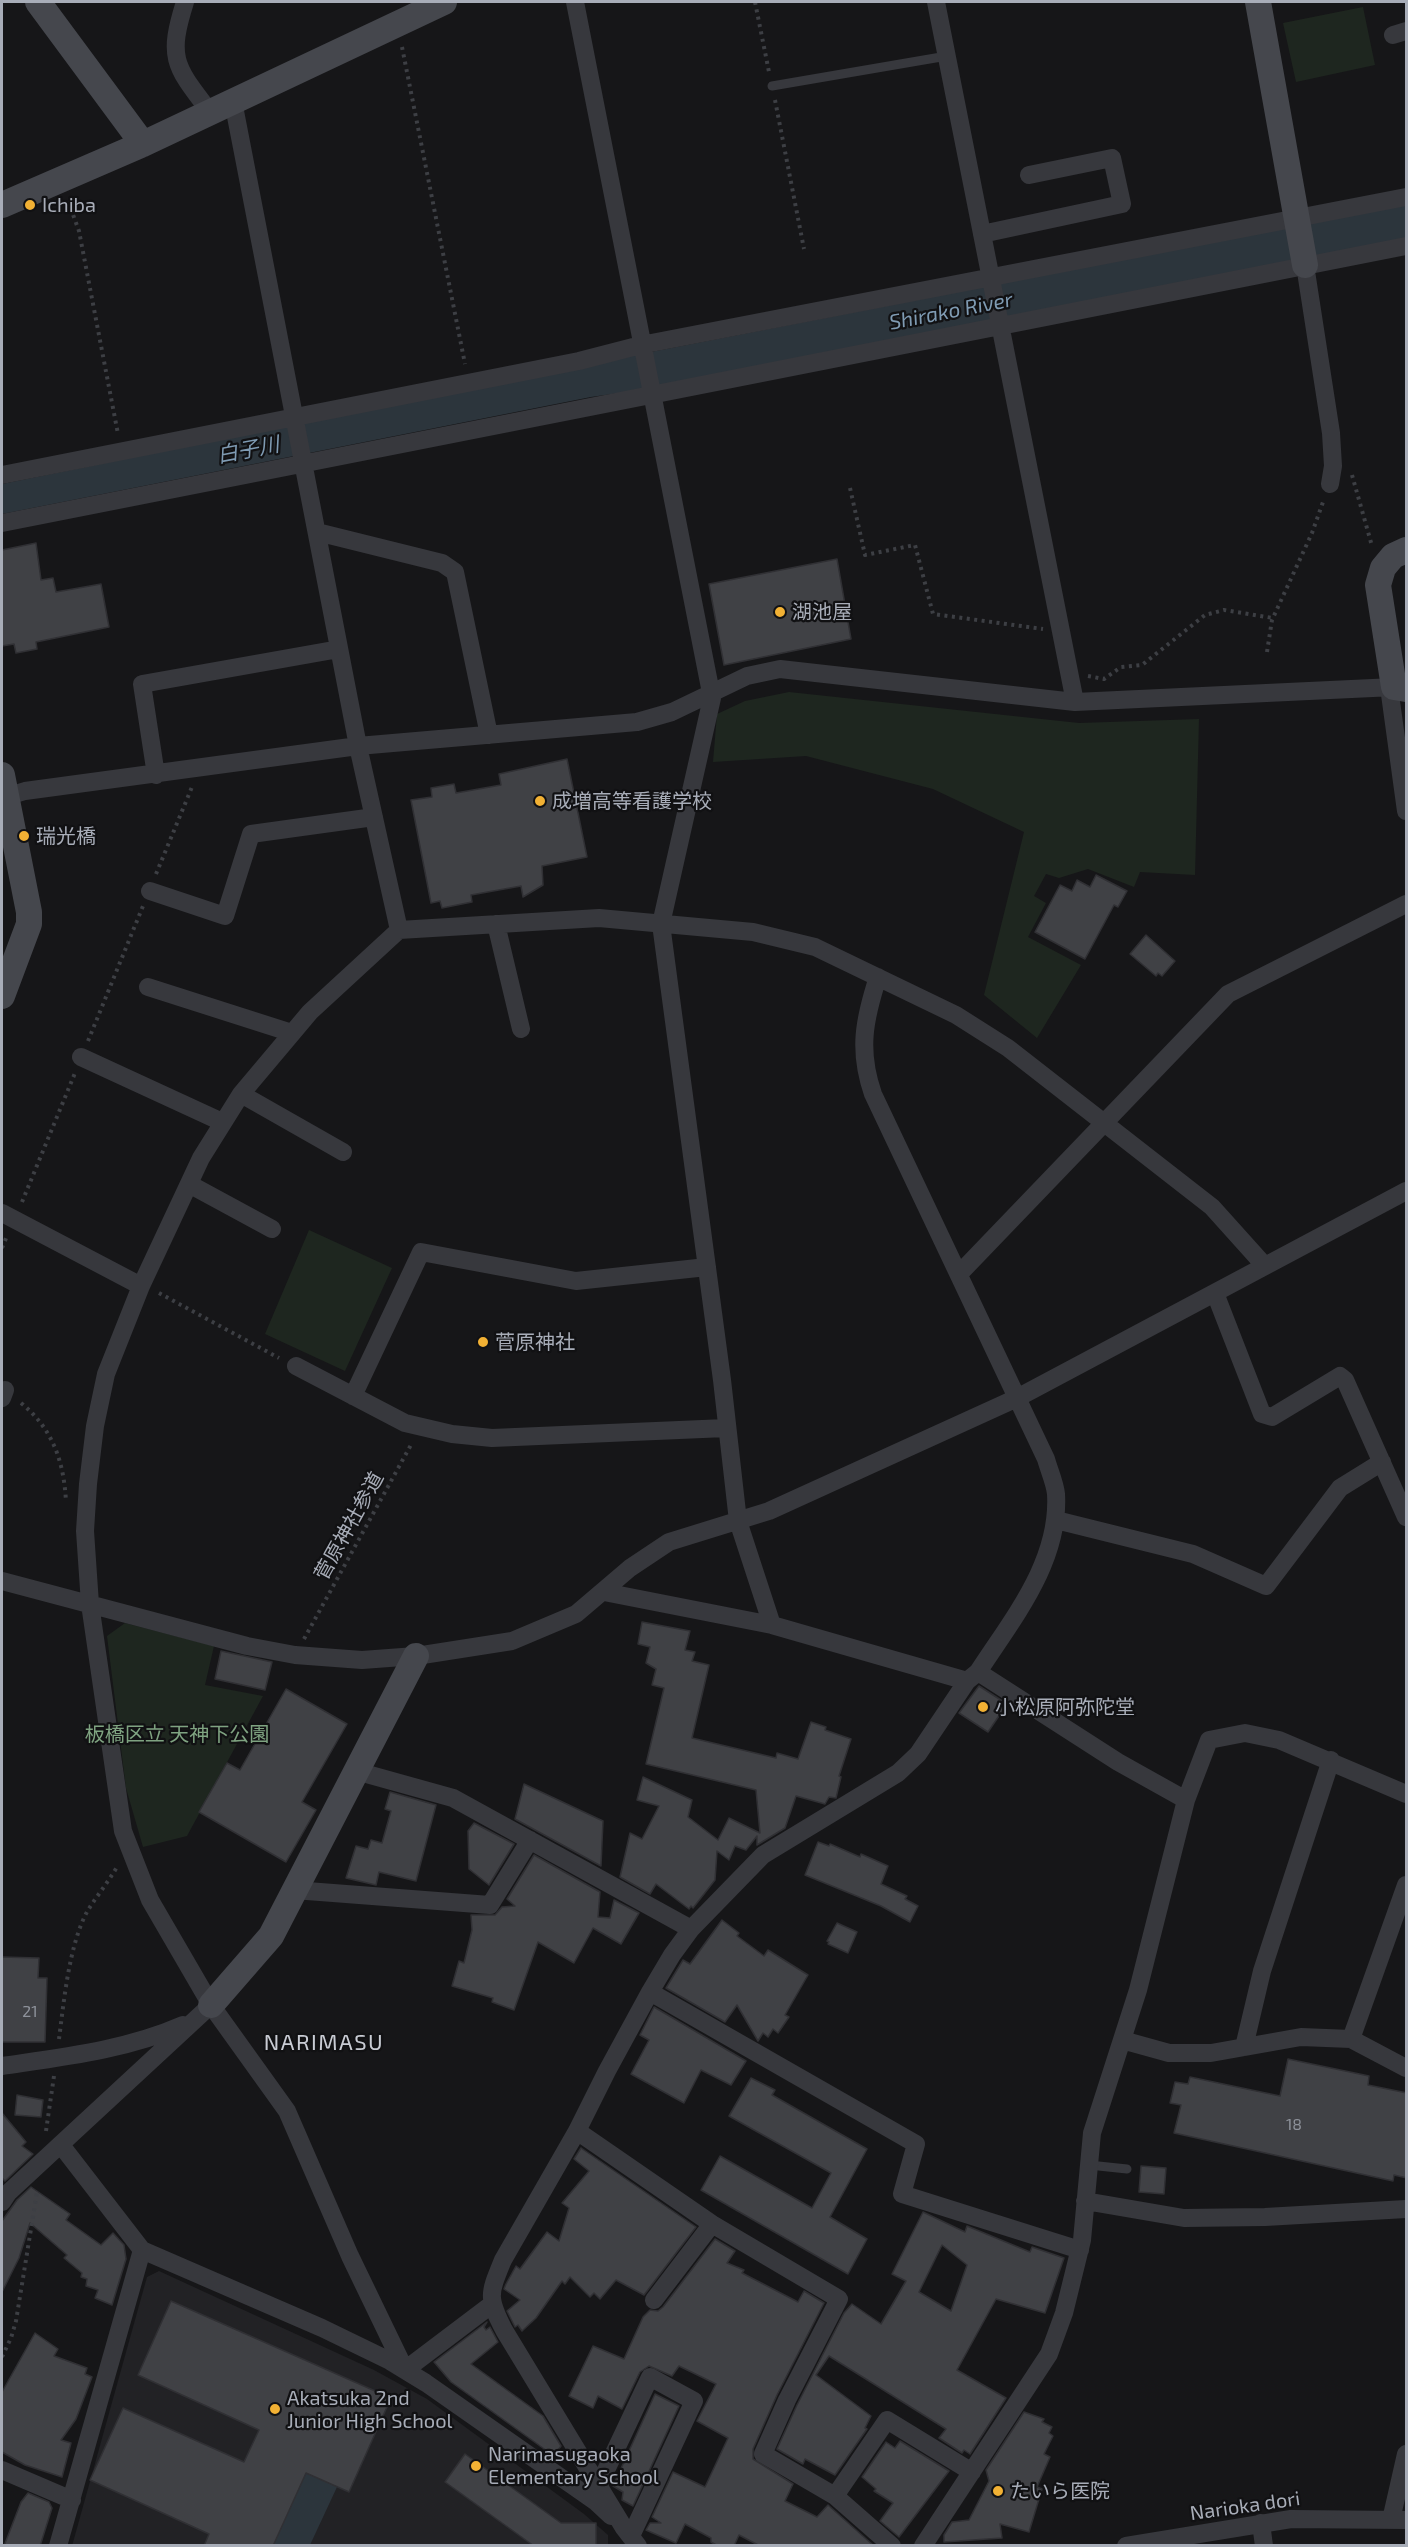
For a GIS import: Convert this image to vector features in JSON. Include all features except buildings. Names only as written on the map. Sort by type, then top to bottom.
[{"type":"street","points":[[38,2],[143,144]]},
{"type":"street","points":[[185,2],[177,28],[175,52],[181,74],[210,112]]},
{"type":"street","points":[[2,205],[143,144],[444,2]]},
{"type":"street","points":[[575,2],[712,699],[661,924],[738,1521],[772,1625]]},
{"type":"street","points":[[936,2],[1075,702]]},
{"type":"street","points":[[1258,2],[1305,265],[1331,433],[1333,466],[1330,484]]},
{"type":"street","points":[[233,101],[358,747],[399,930]]},
{"type":"street","points":[[982,234],[1122,204],[1112,158],[1029,175]]},
{"type":"street","points":[[2,475],[295,419],[1407,197]]},
{"type":"street","points":[[2,523],[1407,246]]},
{"type":"street","points":[[317,532],[442,563],[455,573],[489,735]]},
{"type":"street","points":[[1407,550],[1393,556],[1383,568],[1378,585],[1396,688],[1407,812]]},
{"type":"street","points":[[156,775],[142,684],[339,649]]},
{"type":"street","points":[[2,996],[29,924],[3,790],[25,791],[358,747],[637,722],[672,712],[747,676],[780,669],[1075,702],[1396,688]]},
{"type":"street","points":[[150,891],[225,916],[251,834],[374,817]]},
{"type":"street","points":[[958,1274],[1228,994],[1407,904]]},
{"type":"street","points":[[405,2370],[350,2256],[287,2111],[203,2012],[150,1900],[123,1831],[90,1604],[85,1531],[87,1484],[95,1426],[106,1374],[146,1287],[189,1184],[222,1122],[241,1094],[292,1033],[326,997],[399,930],[599,918],[753,932],[815,947],[956,1015],[1008,1048],[1212,1207],[1265,1266]]},
{"type":"street","points":[[496,924],[521,1029]]},
{"type":"street","points":[[629,2539],[491,2305],[494,2282],[503,2260],[577,2131],[606,2071],[650,1992],[691,1929],[763,1855],[898,1773],[918,1755],[1032,1589],[1049,1552],[1056,1520],[1056,1492],[1046,1459],[873,1094],[865,1070],[862,1046],[878,977]]},
{"type":"street","points":[[148,987],[292,1033]]},
{"type":"street","points":[[81,1057],[222,1122]]},
{"type":"street","points":[[241,1094],[343,1152]]},
{"type":"street","points":[[189,1184],[272,1229]]},
{"type":"street","points":[[2,1581],[248,1646],[295,1655],[362,1660],[416,1656],[512,1641],[576,1614],[630,1568],[669,1542],[769,1511],[1017,1398],[1407,1191]]},
{"type":"street","points":[[8,1216],[146,1287]]},
{"type":"street","points":[[353,1396],[421,1252],[576,1281],[707,1267]]},
{"type":"street","points":[[1215,1293],[1262,1414],[1272,1417],[1340,1376],[1345,1380],[1407,1517]]},
{"type":"street","points":[[296,1366],[405,1423],[452,1434],[492,1438],[726,1428]]},
{"type":"street","points":[[1056,1520],[1194,1554],[1266,1586],[1340,1488],[1382,1462]]},
{"type":"street","points":[[604,1592],[772,1625],[972,1677],[1185,1800]]},
{"type":"street","points":[[2,2202],[8,2193],[203,2012],[271,1936],[416,1656]]},
{"type":"street","points":[[923,2546],[1049,2354],[1064,2313],[1080,2250],[1092,2133],[1138,1990],[1185,1800],[1209,1740],[1245,1733],[1279,1740],[1407,1794]]},
{"type":"street","points":[[1244,2047],[1262,1971],[1331,1760]]},
{"type":"street","points":[[356,1771],[453,1798],[691,1929]]},
{"type":"street","points":[[294,1890],[490,1905],[530,1840]]},
{"type":"street","points":[[1352,2039],[1407,1885]]},
{"type":"street","points":[[650,1992],[916,2144],[902,2194],[1080,2250]]},
{"type":"street","points":[[2,2066],[120,2047],[159,2036],[203,2012]]},
{"type":"street","points":[[1122,2040],[1169,2053],[1211,2053],[1300,2037],[1352,2039],[1407,2068]]},
{"type":"street","points":[[577,2131],[712,2224],[839,2299],[787,2400],[763,2454],[835,2496],[892,2546]]},
{"type":"street","points":[[61,2145],[142,2250],[322,2328],[405,2370],[596,2502],[629,2539]]},
{"type":"street","points":[[1085,2201],[1184,2218],[1265,2217],[1407,2209]]},
{"type":"street","points":[[654,2300],[712,2224]]},
{"type":"street","points":[[58,2546],[142,2250]]},
{"type":"street","points":[[405,2370],[491,2305]]},
{"type":"street","points":[[599,2486],[650,2377],[694,2401],[629,2539]]},
{"type":"street","points":[[835,2496],[887,2420],[972,2472]]},
{"type":"street","points":[[1399,2520],[1407,2454]]},
{"type":"street","points":[[2,2470],[72,2499]]},
{"type":"street","name":"Narioka dori","points":[[1126,2546],[1291,2519],[1399,2520]]},
{"type":"street","points":[[1261,2523],[1264,2546]]},
{"type":"lane","points":[[772,86],[946,56]]},
{"type":"lane","points":[[1089,2165],[1127,2169]]},
{"type":"path","points":[[755,2],[804,249]]},
{"type":"path","points":[[398,23],[469,383]]},
{"type":"path","points":[[60,180],[79,231],[121,451]]},
{"type":"path","points":[[1349,465],[1369,539],[1383,568]]},
{"type":"path","points":[[1267,652],[1273,618],[1312,533],[1330,484]]},
{"type":"path","points":[[850,488],[865,555],[915,545],[933,614],[1061,632]]},
{"type":"path","points":[[1069,673],[1104,679],[1121,667],[1142,665],[1205,615],[1224,610],[1273,618]]},
{"type":"path","points":[[2,1248],[8,1216],[81,1057],[193,786]]},
{"type":"path","points":[[146,1287],[296,1366]]},
{"type":"path","name":"菅原神社参道","points":[[304,1639],[421,1426]]},
{"type":"path","points":[[2,2357],[16,2321],[71,1964],[88,1911],[97,1899]]},
{"type":"shaded area","name":"Akatsuka 2nd Junior High School","points":[[159,2271],[374,2370],[427,2399],[584,2514],[608,2535],[608,2546],[72,2546],[147,2277]]},
{"type":"green space","points":[[1363,7],[1375,65],[1296,82],[1283,23]]},
{"type":"green space","points":[[789,692],[1079,723],[1199,719],[1195,875],[1140,872],[1134,887],[1088,869],[1059,878],[1046,874],[1034,896],[1046,903],[1028,937],[1081,965],[1037,1038],[984,995],[1024,832],[933,789],[806,756],[713,762],[717,714],[745,701]]},
{"type":"green space","points":[[309,1230],[392,1268],[345,1371],[265,1334]]},
{"type":"green space","name":"板橋区立 天神下公園","points":[[125,1623],[214,1646],[205,1685],[263,1696],[187,1836],[143,1847],[126,1788],[107,1636]]},
{"type":"water","points":[[1406,204],[1406,240],[591,397],[2,514],[2,484],[615,359]]},
{"type":"water","points":[[306,2473],[337,2487],[310,2545],[273,2546]]},
{"type":"place","name":"Ichiba","points":[[30,205]]},
{"type":"place","name":"湖池屋","points":[[780,612]]},
{"type":"place","name":"成増高等看護学校","points":[[540,801]]},
{"type":"place","name":"瑞光橋","points":[[24,836]]},
{"type":"place","name":"菅原神社","points":[[483,1342]]},
{"type":"place","name":"小松原阿弥陀堂","points":[[983,1707]]},
{"type":"place","name":"Akatsuka 2nd Junior High School","points":[[275,2409]]},
{"type":"place","name":"Narimasugaoka Elementary School","points":[[476,2466]]},
{"type":"place","name":"たいら医院","points":[[998,2491]]},
{"type":"district","name":"NARIMASU","points":[[324,2043]]},
{"type":"water label","name":"Shirako River","points":[[951,311]]},
{"type":"water label","name":"白子川","points":[[248,450]]}]
